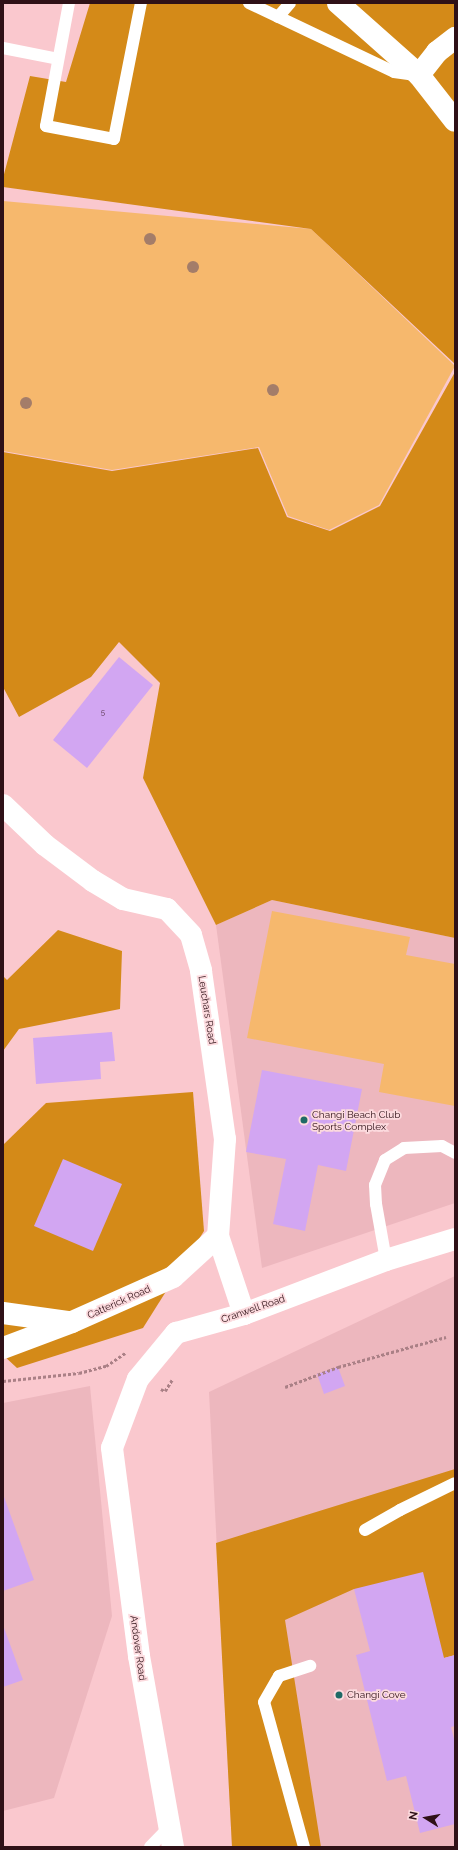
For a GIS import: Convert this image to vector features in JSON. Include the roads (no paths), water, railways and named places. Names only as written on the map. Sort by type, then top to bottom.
[{"type":"street","points":[[338,3],[419,75],[455,121]]},
{"type":"street","points":[[419,75],[437,52],[455,38]]},
{"type":"street","name":"Leuchars Road","points":[[3,804],[45,845],[93,881],[123,899],[166,908],[191,935],[201,971],[225,1139],[218,1236],[244,1314]]},
{"type":"street","name":"Catterick Road","points":[[3,1348],[72,1322],[174,1277],[218,1236]]},
{"type":"street","name":"Cranwell Road","points":[[112,1448],[138,1379],[176,1333],[244,1314],[386,1260],[455,1239]]},
{"type":"street","points":[[3,1313],[72,1322]]},
{"type":"street","name":"Andover Road","points":[[112,1448],[139,1656],[171,1837]]},
{"type":"lane","points":[[69,3],[46,126],[114,139],[141,3]]},
{"type":"lane","points":[[249,3],[394,72],[419,75]]},
{"type":"lane","points":[[278,17],[290,3]]},
{"type":"lane","points":[[3,48],[58,59]]},
{"type":"lane","points":[[386,1260],[376,1204],[375,1185],[385,1160],[404,1148],[442,1146],[455,1153]]},
{"type":"lane","points":[[366,1530],[400,1510],[455,1483]]},
{"type":"lane","points":[[304,1847],[264,1702],[279,1676],[310,1666]]},
{"type":"lane","points":[[150,1847],[171,1837]]},
{"type":"place","name":"Changi Beach Club Sports Complex","points":[[304,1120]]},
{"type":"place","name":"Changi Cove","points":[[339,1695]]}]
